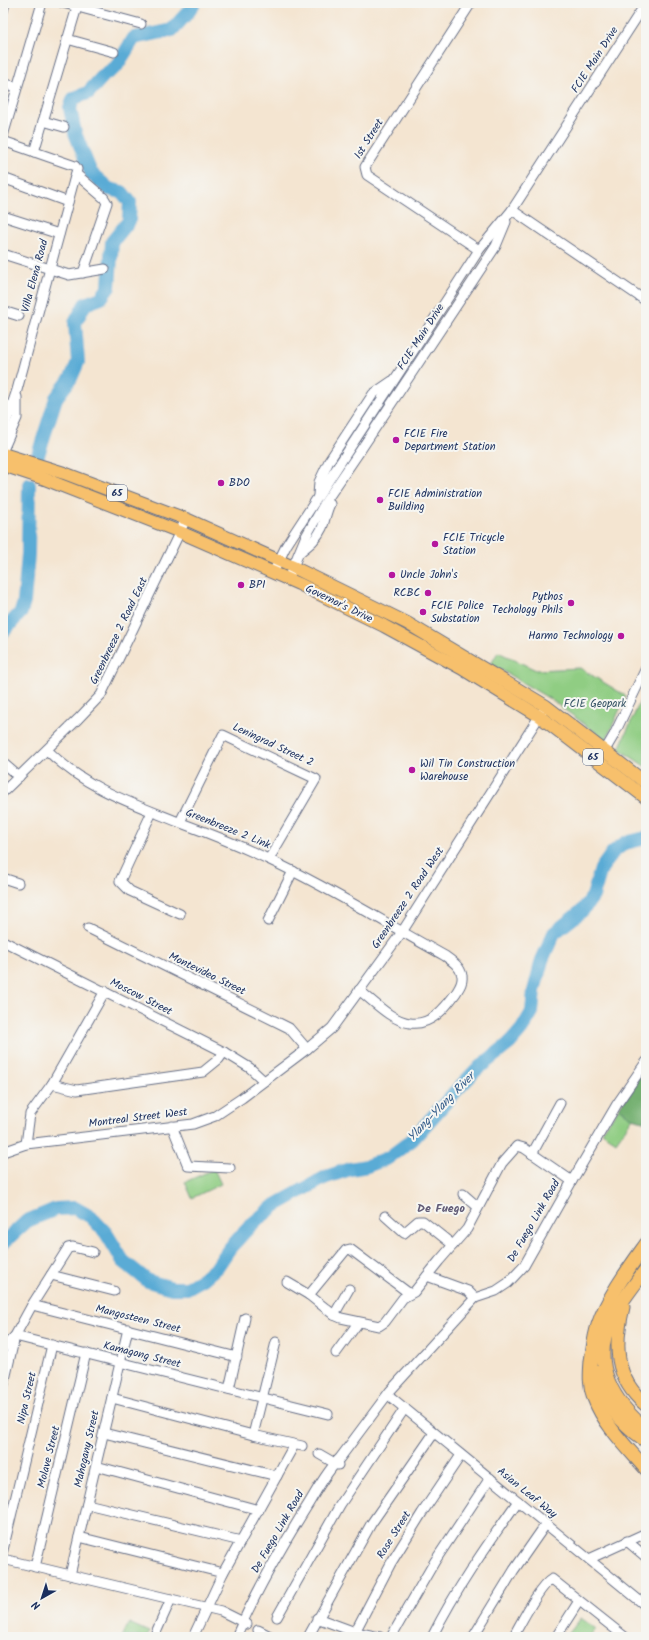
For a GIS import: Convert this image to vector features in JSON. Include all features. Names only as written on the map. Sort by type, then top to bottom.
[{"type":"highway","points":[[646,1244],[605,1309],[596,1332],[590,1379],[591,1389],[596,1402],[614,1432],[646,1469]]},
{"type":"highway","points":[[646,1269],[629,1292],[609,1324],[604,1345],[604,1366],[607,1380],[619,1401],[646,1429]]},
{"type":"highway","points":[[629,1292],[619,1322],[618,1359],[622,1374],[628,1386],[646,1405]]},
{"type":"highway","points":[[593,1349],[597,1380],[606,1398],[623,1421],[646,1441]]},
{"type":"main road","name":"Governor's Drive","points":[[3,454],[21,465],[186,519],[297,568],[430,636],[604,752],[646,783]]},
{"type":"main road","name":"Governor's Drive","points":[[3,465],[21,465]]},
{"type":"main road","name":"Governor's Drive","points":[[44,473],[291,581],[384,626],[460,668],[543,711],[646,798]]},
{"type":"main road","points":[[291,581],[297,568]]},
{"type":"street","points":[[3,11],[5,3]]},
{"type":"street","points":[[3,136],[42,3]]},
{"type":"street","points":[[64,3],[141,24]]},
{"type":"street","name":"1st Street","points":[[471,3],[365,167],[367,175],[479,250]]},
{"type":"street","name":"FCIE Main Drive","points":[[273,573],[289,541],[318,497],[319,482],[324,469],[373,394],[396,378],[479,250],[512,210],[646,3]]},
{"type":"street","points":[[34,152],[77,7]]},
{"type":"street","points":[[67,39],[114,52]]},
{"type":"street","points":[[3,83],[18,87]]},
{"type":"street","points":[[43,121],[64,127]]},
{"type":"street","points":[[3,141],[75,166],[77,172],[104,198],[107,203],[83,273]]},
{"type":"street","name":"Villa Elena Road","points":[[3,431],[17,390],[77,172]]},
{"type":"street","points":[[3,178],[68,202]]},
{"type":"street","points":[[512,210],[646,302]]},
{"type":"street","name":"FCIE Main Drive","points":[[297,568],[300,552],[312,543],[322,528],[330,504],[345,482],[345,473],[496,246],[512,210]]},
{"type":"street","points":[[3,216],[59,234]]},
{"type":"street","points":[[3,254],[69,275],[105,269]]},
{"type":"street","points":[[3,311],[19,316]]},
{"type":"street","name":"Villa Elena Road","points":[[3,450],[17,418],[17,390]]},
{"type":"street","name":"Greenbreeze 2 Road East","points":[[3,792],[78,719],[101,694],[186,519]]},
{"type":"street","points":[[604,752],[614,735],[646,668]]},
{"type":"street","name":"Greenbreeze 2 Road West","points":[[264,1081],[308,1049],[332,1028],[402,932],[543,711]]},
{"type":"street","name":"Leningrad Street 2","points":[[180,822],[223,735],[316,779],[270,859]]},
{"type":"street","name":"Greenbreeze 2 Link","points":[[46,750],[61,764],[90,784],[152,812],[270,859],[402,932]]},
{"type":"street","points":[[3,762],[19,776]]},
{"type":"street","points":[[152,812],[120,881],[130,891],[180,914]]},
{"type":"street","points":[[268,921],[293,871]]},
{"type":"street","points":[[3,878],[18,883]]},
{"type":"street","name":"Montevideo Street","points":[[88,928],[289,1028],[308,1049]]},
{"type":"street","points":[[359,990],[384,1011],[400,1020],[410,1023],[424,1022],[445,1008],[462,984],[462,976],[458,966],[445,956],[402,932]]},
{"type":"street","name":"Moscow Street","points":[[4,942],[105,991],[224,1052],[250,1068],[264,1081]]},
{"type":"street","points":[[26,1144],[30,1114],[52,1084],[105,991]]},
{"type":"street","points":[[52,1084],[77,1090],[203,1072],[219,1059],[224,1052]]},
{"type":"street","name":"De Fuego Link Road","points":[[245,1623],[338,1462],[390,1391],[475,1298],[496,1291],[508,1283],[524,1266],[617,1104],[646,1062]]},
{"type":"street","name":"Montreal Street West","points":[[3,1152],[26,1144],[193,1124],[216,1116],[264,1081]]},
{"type":"street","points":[[532,1154],[560,1103]]},
{"type":"street","points":[[172,1126],[188,1166],[230,1168]]},
{"type":"street","points":[[287,1282],[310,1295],[334,1315],[379,1326],[385,1322],[403,1298],[410,1294],[427,1276],[467,1229],[502,1163],[517,1146],[524,1148],[572,1181]]},
{"type":"street","points":[[463,1194],[478,1207]]},
{"type":"street","points":[[385,1216],[404,1234],[418,1221],[423,1221],[453,1245]]},
{"type":"street","points":[[3,1388],[15,1336],[32,1305],[68,1248],[73,1247],[93,1252]]},
{"type":"street","points":[[310,1295],[346,1250],[350,1249],[410,1294]]},
{"type":"street","points":[[51,1275],[114,1291]]},
{"type":"street","points":[[427,1276],[468,1291],[475,1298]]},
{"type":"street","points":[[334,1315],[349,1289]]},
{"type":"street","name":"Mangosteen Street","points":[[32,1305],[237,1357]]},
{"type":"street","points":[[229,1389],[245,1318]]},
{"type":"street","points":[[336,1352],[358,1322]]},
{"type":"street","name":"Mahogany Street","points":[[70,1575],[128,1330]]},
{"type":"street","points":[[3,1348],[15,1336]]},
{"type":"street","name":"Kamagong Street","points":[[15,1336],[328,1414]]},
{"type":"street","points":[[253,1435],[276,1342]]},
{"type":"street","name":"Nipa Street","points":[[3,1550],[52,1345]]},
{"type":"street","name":"Molave Street","points":[[35,1567],[86,1353]]},
{"type":"street","points":[[112,1398],[253,1435],[298,1445],[277,1476],[223,1573],[193,1637]]},
{"type":"street","name":"Asian Leaf Way","points":[[392,1398],[646,1606]]},
{"type":"street","points":[[277,1617],[340,1505],[405,1408]]},
{"type":"street","points":[[308,1637],[317,1618],[371,1524],[434,1432]]},
{"type":"street","points":[[104,1433],[277,1476]]},
{"type":"street","points":[[319,1454],[338,1462]]},
{"type":"street","name":"Rose Street","points":[[354,1632],[391,1563],[461,1455]]},
{"type":"street","points":[[96,1466],[259,1510]]},
{"type":"street","points":[[391,1637],[435,1561],[490,1478]]},
{"type":"street","points":[[432,1637],[443,1614],[465,1579],[518,1501]]},
{"type":"street","points":[[87,1504],[241,1541]]},
{"type":"street","points":[[473,1637],[514,1570],[546,1524]]},
{"type":"street","points":[[589,1559],[646,1533]]},
{"type":"street","points":[[79,1537],[223,1573]]},
{"type":"street","points":[[627,1541],[646,1556]]},
{"type":"street","points":[[3,1559],[222,1611],[245,1623]]},
{"type":"street","points":[[513,1637],[529,1608],[551,1579],[554,1579],[579,1601],[625,1637]]},
{"type":"street","points":[[154,1637],[171,1600]]},
{"type":"street","points":[[556,1637],[579,1601]]},
{"type":"street","points":[[317,1618],[354,1632],[380,1637]]},
{"type":"street","points":[[236,1637],[245,1623]]},
{"type":"street","points":[[242,1637],[245,1623]]},
{"type":"street","points":[[258,1630],[269,1636]]},
{"type":"green space","name":"FCIE Geopark","points":[[498,652],[536,670],[580,668],[626,696],[606,740],[550,699],[491,664]]},
{"type":"green space","points":[[641,699],[646,702],[646,767],[619,749]]},
{"type":"green space","points":[[646,1067],[646,1122],[633,1118],[619,1108]]},
{"type":"green space","points":[[619,1108],[633,1118],[616,1142],[602,1132]]},
{"type":"green space","points":[[214,1169],[221,1184],[192,1198],[185,1182]]},
{"type":"green space","points":[[581,1618],[596,1629],[590,1637],[566,1637]]},
{"type":"green space","points":[[129,1623],[149,1632],[147,1637],[122,1637]]},
{"type":"waterway","points":[[38,455],[56,398],[71,378],[78,362],[75,323],[85,304],[101,298],[109,287],[112,242],[129,221],[130,202],[122,192],[109,189],[91,173],[75,133],[70,108],[74,98],[88,93],[104,75],[116,67],[134,38],[172,30],[194,3]]},
{"type":"waterway","points":[[3,632],[21,612],[24,602],[28,554],[29,485]]},
{"type":"waterway","name":"Ylang-Ylang River","points":[[3,1243],[27,1221],[56,1209],[75,1208],[91,1217],[106,1233],[123,1261],[148,1281],[172,1288],[187,1288],[203,1279],[217,1267],[229,1249],[251,1225],[274,1206],[326,1177],[350,1169],[367,1166],[388,1158],[412,1140],[476,1070],[510,1043],[522,1029],[532,1012],[534,991],[542,960],[554,933],[583,910],[593,896],[601,869],[613,852],[625,843],[646,838]]},
{"type":"place","name":"FCIE Fire Department Station","points":[[396,440]]},
{"type":"place","name":"BDO","points":[[221,483]]},
{"type":"place","name":"FCIE Administration Building","points":[[380,500]]},
{"type":"place","name":"FCIE Tricycle Station","points":[[435,544]]},
{"type":"place","name":"Uncle John's","points":[[392,575]]},
{"type":"place","name":"BPI","points":[[241,585]]},
{"type":"place","name":"RCBC","points":[[428,593]]},
{"type":"place","name":"Pythos Techology Phils","points":[[571,603]]},
{"type":"place","name":"FCIE Police Substation","points":[[423,612]]},
{"type":"place","name":"Harmo Technology","points":[[621,636]]},
{"type":"place","name":"Wil Tin Construction Warehouse","points":[[412,770]]},
{"type":"district","name":"De Fuego","points":[[441,1208]]}]
